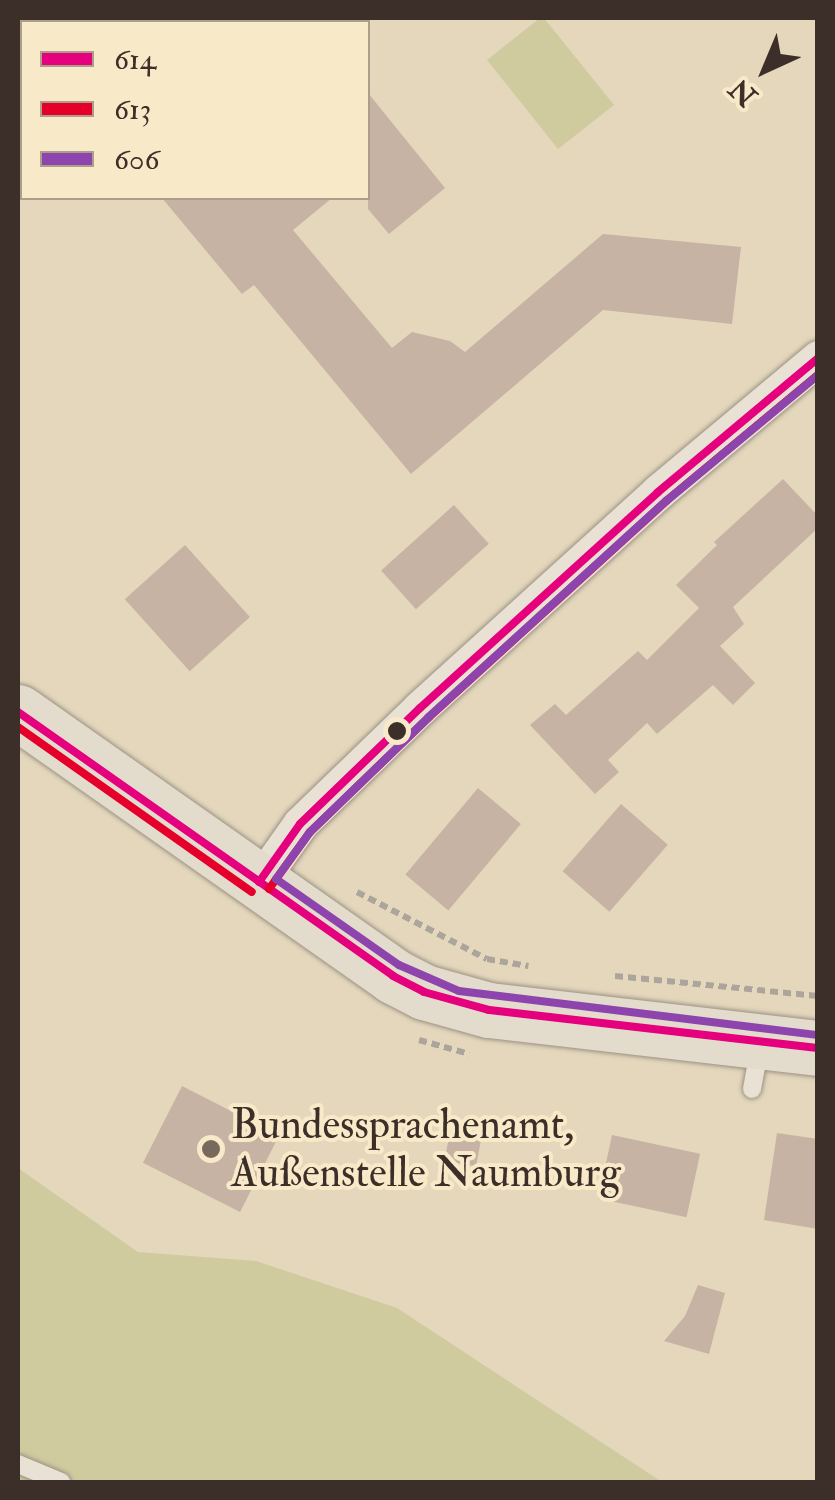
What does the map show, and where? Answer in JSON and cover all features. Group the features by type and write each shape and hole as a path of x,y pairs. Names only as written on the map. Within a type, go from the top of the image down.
{"main road":[{"path":"18,712 393,976 456,1003 756,1065 818,1048"}],"street":[{"path":"259,882 300,824 420,708 643,506 818,358"}],"lane":[{"path":"18,1464 61,1482"}],"path":[{"path":"352,889 487,960 539,968"},
{"path":"595,974 818,996"}],"shaded area":[{"path":"544,18 614,105 558,149 487,60"},
{"path":"18,1168 138,1252 256,1261 397,1308 662,1482 18,1482"}],"building":[{"path":"370,95 445,188 389,234 368,209"},
{"path":"164,200 330,200 293,230 392,348 412,332 450,341 465,352 603,234 741,247 732,324 603,310 411,474 254,285 242,294"},
{"path":"783,479 818,516 818,528 733,607 744,624 720,646 755,683 733,705 713,685 657,734 647,723 608,760 619,772 595,794 530,725 555,704 566,715 638,651 647,660 699,608 676,585 717,545 714,542"},
{"path":"454,505 489,544 416,609 381,571"},
{"path":"185,545 250,617 190,671 125,599"},
{"path":"478,788 521,824 448,911 405,875"},
{"path":"621,804 668,845 609,912 563,871"},
{"name":"Bundessprachenamt, Außenstelle Naumburg","path":"182,1086 279,1135 240,1212 143,1163"},
{"path":"451,1127 482,1133 476,1166 445,1160"},
{"path":"777,1133 818,1139 818,1229 764,1220"},
{"path":"612,1135 700,1154 687,1217 598,1199"},
{"path":"698,1285 725,1293 709,1354 664,1341 685,1316"}],"transit line":[{"name":"614","path":"259,882 300,824 420,708 658,492 818,358"},
{"name":"613","path":"269,889 310,832 429,717 666,501 818,375"},
{"name":"606","path":"818,375 666,501 429,717 310,832 276,879 399,965 459,991 818,1035"},
{"name":"614","path":"18,712 393,976 424,992 489,1010 818,1048"},
{"name":"613","path":"18,727 252,892"}],"place":[{"name":"Bundessprachenamt, Außenstelle Naumburg","path":"211,1149"}]}
